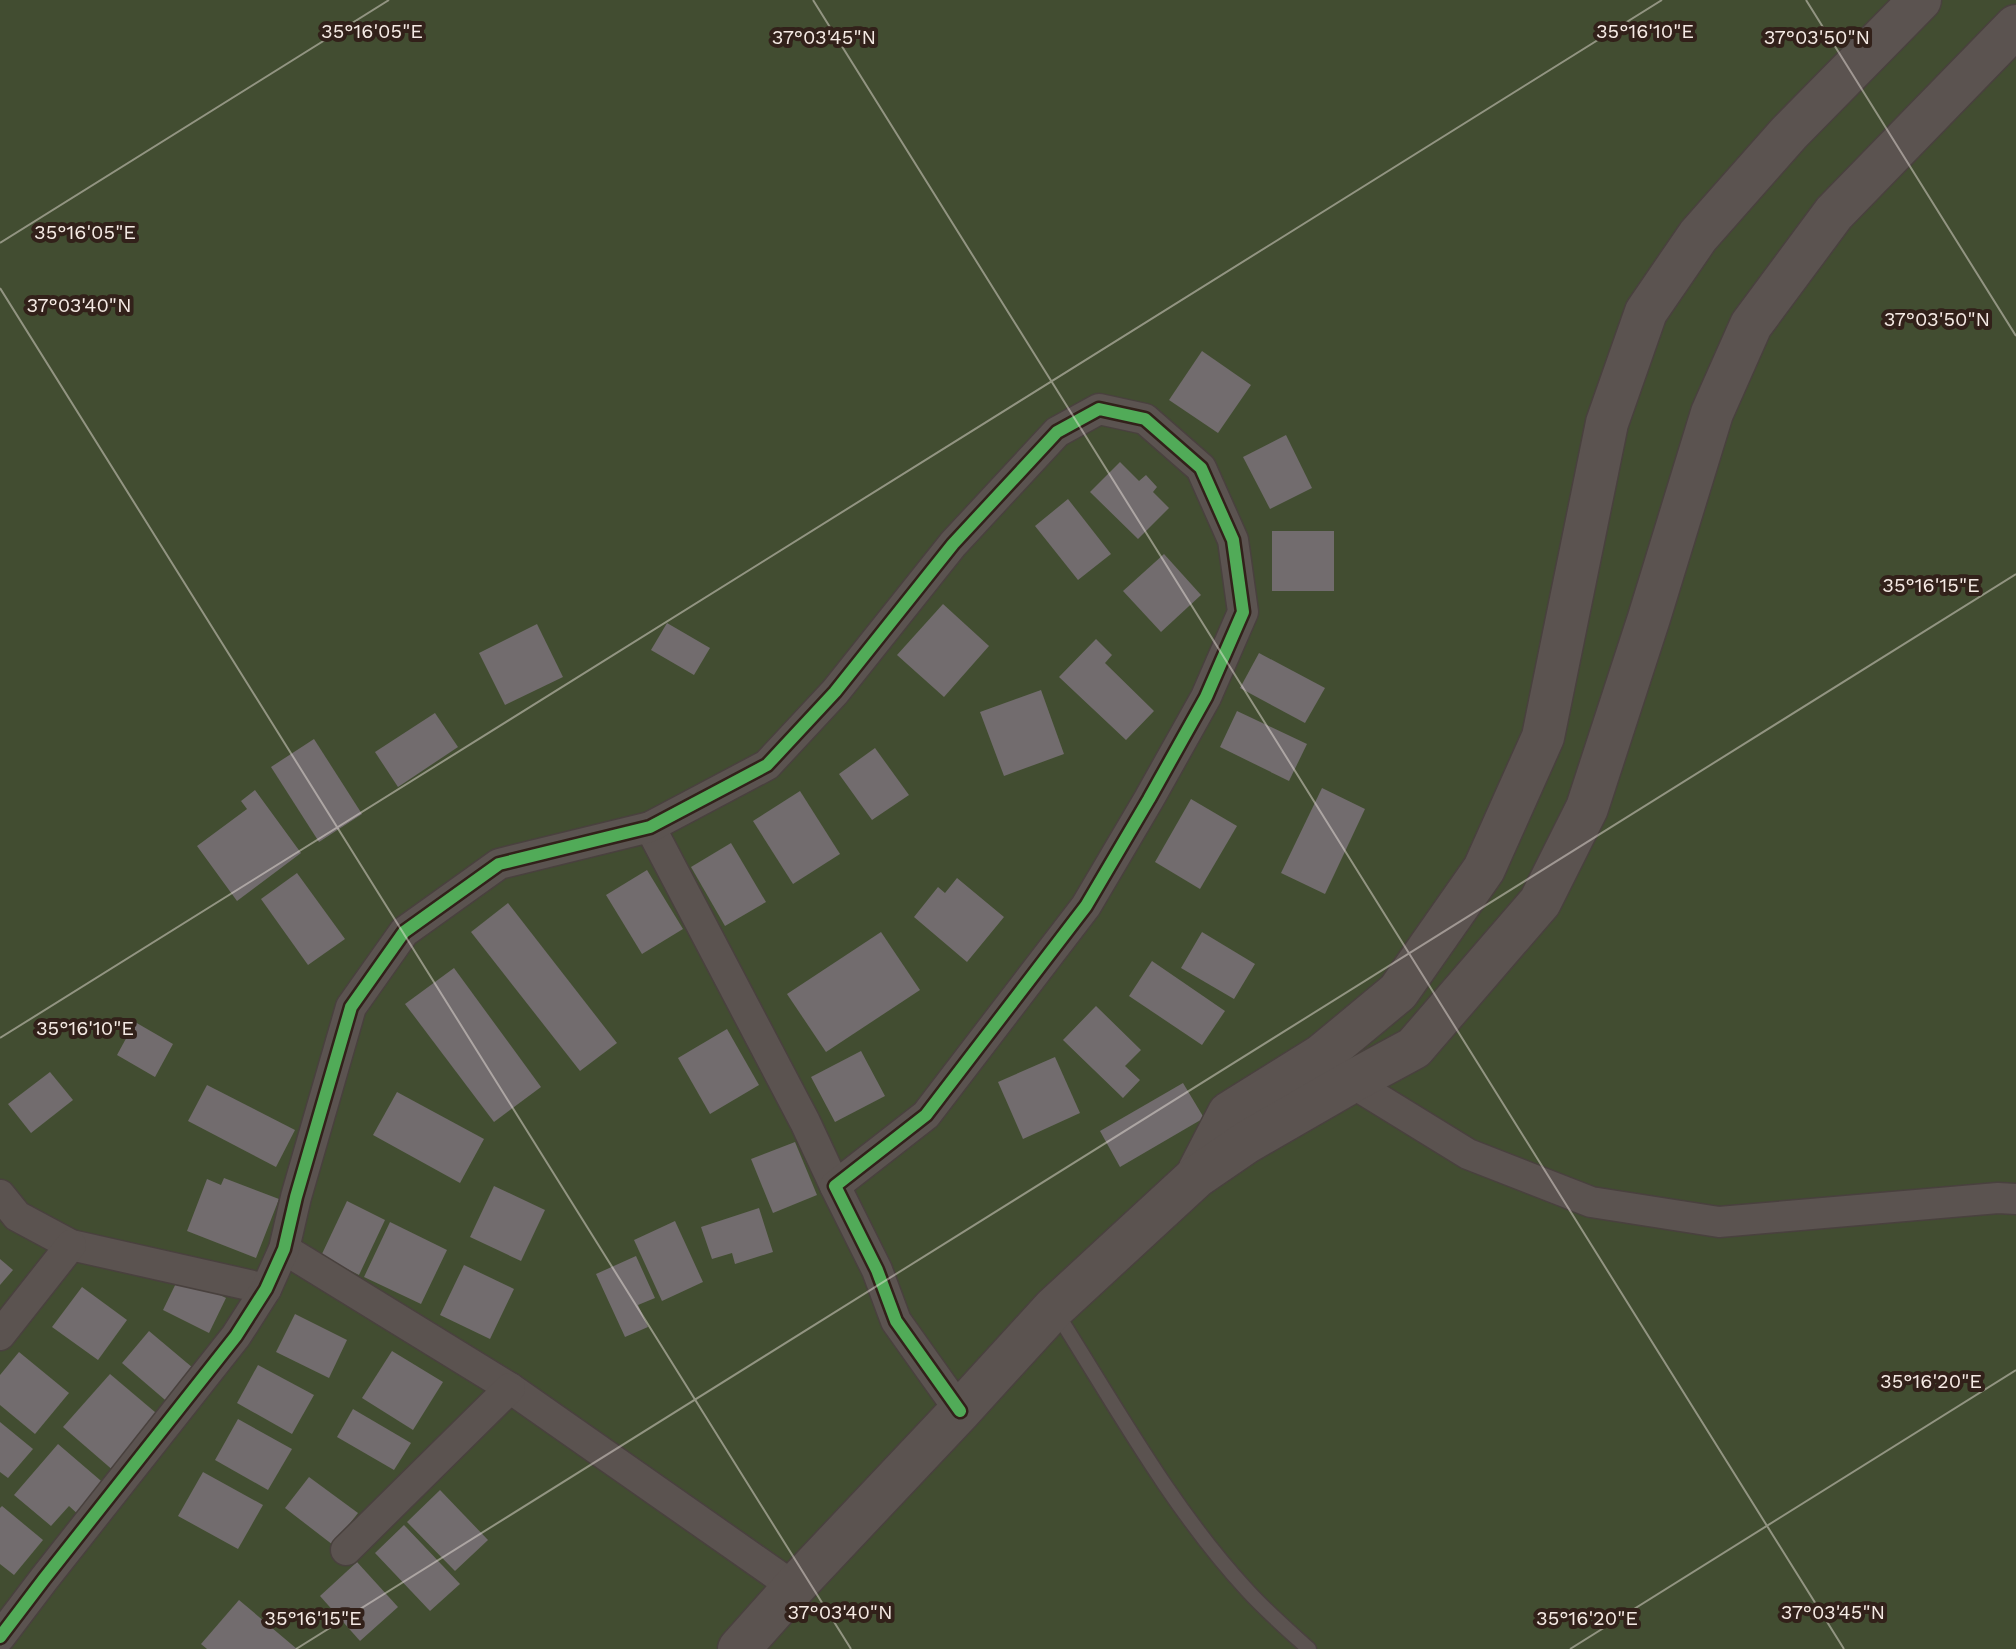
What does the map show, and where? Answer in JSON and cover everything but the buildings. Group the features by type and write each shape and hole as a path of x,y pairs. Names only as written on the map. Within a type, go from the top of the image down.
{"main road":[{"path":"1196,1177 1229,1113 1322,1055 1398,992 1484,869 1543,737 1607,423 1646,312 1698,236 1718,213 1789,133 1920,0"},
{"path":"739,1649 1054,1308 1196,1177 1247,1142 1414,1048 1540,902 1587,808 1712,413 1751,325 1834,213 2016,26"}],"street":[{"path":"0,1637 236,1336 266,1289 284,1249 351,1007 404,932 499,864 650,827 767,765 835,692 953,544 1057,432 1099,409 1145,419 1201,468 1233,540 1243,612 1206,697 1086,906 926,1115 835,1186"},
{"path":"650,827 805,1122 877,1270 896,1321 960,1411"},
{"path":"1351,1082 1468,1154 1591,1202 1719,1222 2016,1199"},
{"path":"0,1195 17,1216 71,1245 266,1289"},
{"path":"0,1335 71,1245"},
{"path":"284,1249 510,1388 794,1587"},
{"path":"346,1550 510,1388"}],"lane":[{"path":"1054,1308 1133,1436 1200,1532 1247,1590 1309,1649"}],"green space":[{"path":"0,0 2016,0 2016,1649 0,1649"}],"cycle path":[{"path":"0,1637 236,1336 266,1289 284,1249 351,1007 404,932 499,864 650,827 767,765 835,692 953,544 1057,432 1099,409 1145,419 1201,468 1233,540 1243,612 1206,697 1086,906 926,1115 835,1186 877,1270 896,1321 960,1411"}]}
